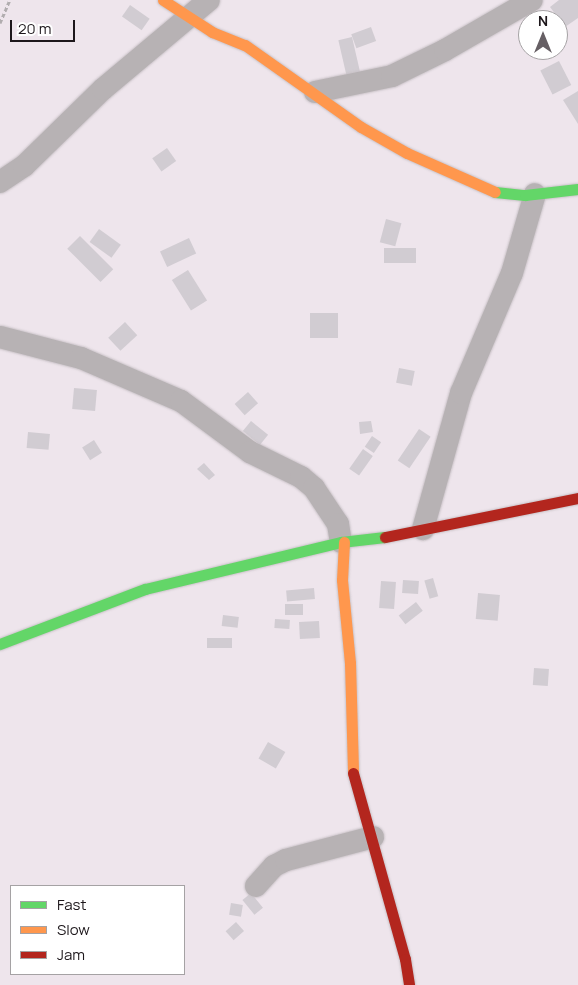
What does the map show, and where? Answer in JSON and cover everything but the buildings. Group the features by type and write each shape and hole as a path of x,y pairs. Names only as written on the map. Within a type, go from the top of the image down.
{"street":[{"path":"163,0 190,19 245,45 316,92 361,127 406,153 490,191 535,194 578,189"},
{"path":"0,182 24,166 103,89 190,19 210,0"},
{"path":"316,92 392,76 446,50 532,0"},
{"path":"423,529 461,394 512,273 535,194"},
{"path":"0,337 81,358 181,402 250,452 301,477 314,488 338,524 343,542 342,580 350,663 351,760 405,959 409,985"},
{"path":"0,644 145,590 343,542 423,529 578,498"},
{"path":"256,886 274,866 286,860 373,837"}],"path":[{"path":"0,23 10,0"}],"traffic: fast":[{"path":"495,192 525,195 578,189"},
{"path":"0,644 145,589 341,542 385,537"}],"traffic: slow":[{"path":"163,0 212,32 245,45 361,127 407,153 495,192"},
{"path":"344,542 342,580 350,663 353,773"}],"traffic: jam":[{"path":"385,537 578,498"},
{"path":"353,773 405,959 409,985"}]}
